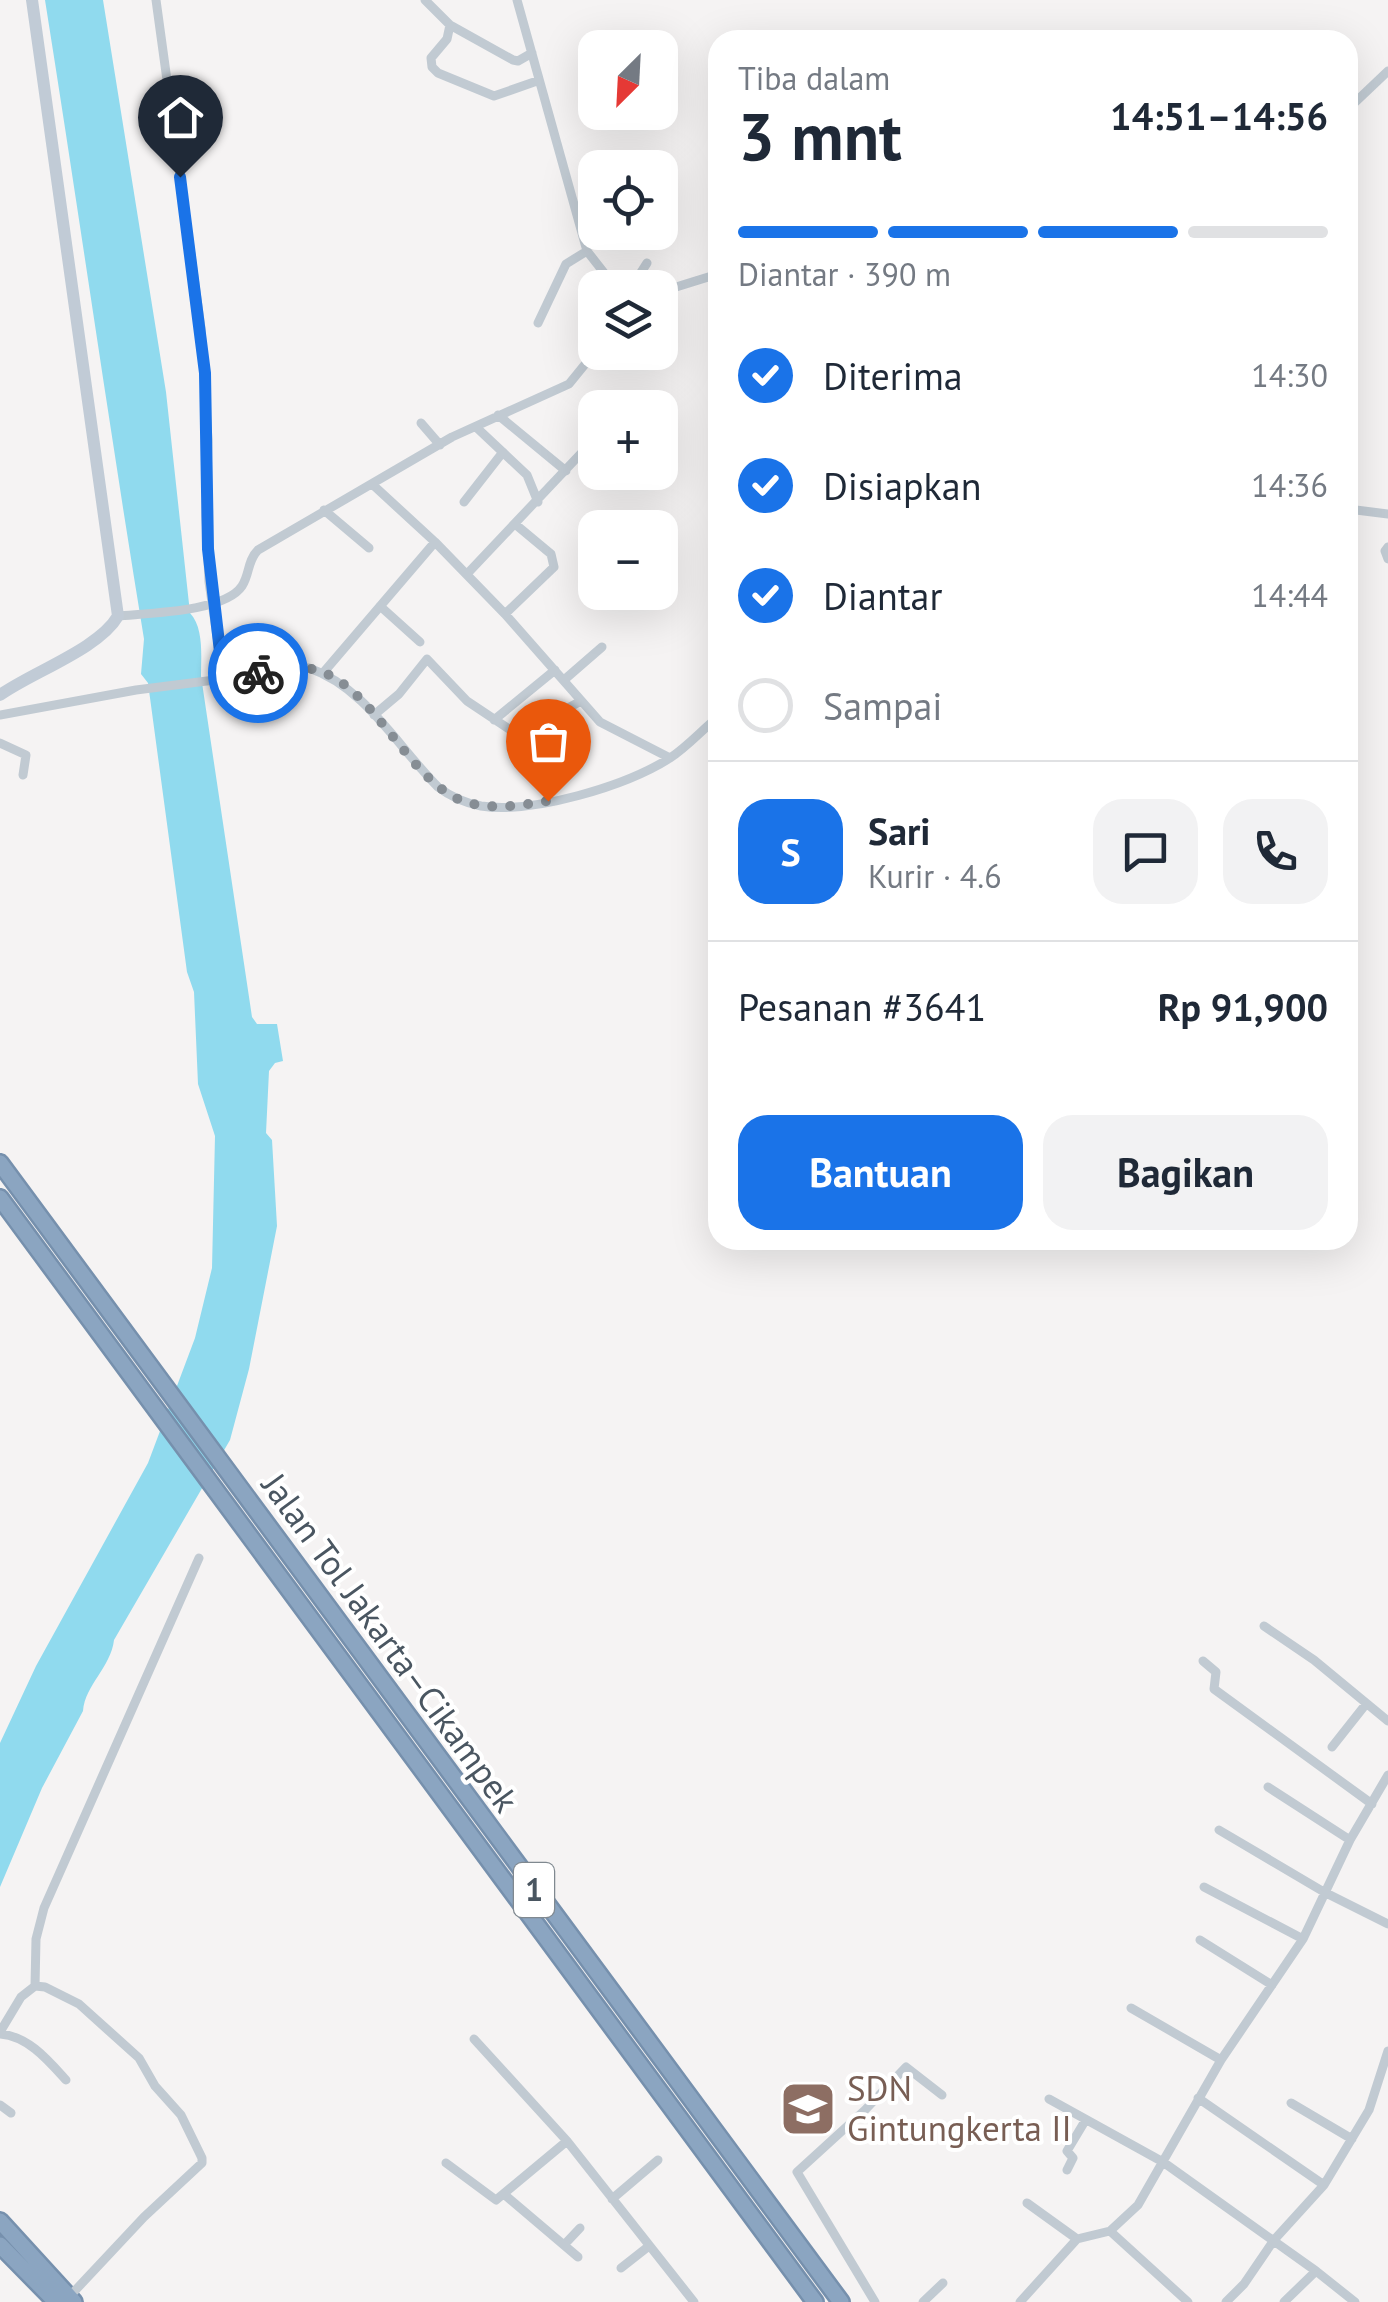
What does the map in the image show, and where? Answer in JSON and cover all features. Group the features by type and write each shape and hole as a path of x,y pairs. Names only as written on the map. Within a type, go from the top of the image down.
{"highway":[{"name":"Jalan Tol Jakarta–Cikampek","path":"0,1163 841,2302"},
{"name":"Jalan Tol Jakarta–Cikampek","path":"0,1198 815,2302"},
{"path":"0,1209 54,1272"},
{"path":"0,2221 66,2300"},
{"path":"0,2245 38,2296 66,2300"}],"street":[{"path":"0,695 96,638 118,616 32,0"},
{"path":"156,0 204,358 206,516 212,604 223,677"},
{"path":"425,0 450,25 513,60 532,53"},
{"path":"516,0 587,251 601,270"},
{"path":"450,25 447,38 431,58 438,73 494,96 537,81"},
{"path":"1358,100 1388,71"},
{"path":"538,323 566,264 587,251"},
{"path":"642,270 647,263"},
{"path":"678,286 708,277"},
{"path":"118,616 212,604 232,596 242,586 248,562 258,550 440,445 569,384 581,370"},
{"path":"498,415 566,471"},
{"path":"421,422 440,445"},
{"path":"476,427 528,475 538,502"},
{"path":"464,502 503,452"},
{"path":"467,574 578,457"},
{"path":"372,484 506,614 600,722 670,758"},
{"path":"324,510 369,548"},
{"path":"1358,510 1388,514"},
{"path":"506,614 554,567 551,554 515,524"},
{"path":"323,673 435,542"},
{"path":"1388,547 1388,559"},
{"path":"380,606 420,642"},
{"path":"564,680 602,647"},
{"path":"374,714 399,694 426,659 467,701 512,730 525,722 535,726 581,701"},
{"path":"0,715 136,690 302,668 323,673 374,714 438,787 450,796 484,806 548,801 632,776 670,758 708,726"},
{"path":"494,720 556,670"},
{"path":"0,743 26,755 23,775"},
{"path":"36,1986 36,1939 44,1908 200,1558"},
{"path":"1264,1626 1314,1660 1388,1721"},
{"path":"1203,1662 1216,1672 1214,1689 1372,1804"},
{"path":"1332,1747 1351,1731 1366,1704"},
{"path":"1020,2302 1077,2239 1110,2230 1138,2205 1221,2060 1303,1939 1350,1840 1388,1775"},
{"path":"1268,1787 1350,1840"},
{"path":"1219,1830 1324,1892 1388,1924"},
{"path":"1204,1887 1303,1939"},
{"path":"1200,1940 1272,1985"},
{"path":"66,2080 25,2042 0,2033 21,1997 36,1986 88,2010 139,2058 155,2086 181,2114 202,2163 144,2217 66,2300"},
{"path":"1131,2008 1221,2060"},
{"path":"474,2039 567,2140 691,2298 676,2302"},
{"path":"1226,2302 1244,2284 1274,2240 1324,2185 1369,2110 1388,2052"},
{"path":"875,2302 798,2172 906,2066 942,2096"},
{"path":"1198,2098 1324,2185"},
{"path":"1049,2099 1163,2162 1355,2302"},
{"path":"1291,2103 1352,2140"},
{"path":"0,2105 11,2113"},
{"path":"1067,2170 1073,2160 1067,2151 1084,2120"},
{"path":"446,2163 491,2199 505,2194 567,2140"},
{"path":"612,2200 658,2160"},
{"path":"505,2194 578,2258"},
{"path":"1027,2204 1077,2239"},
{"path":"564,2246 580,2228"},
{"path":"1110,2230 1188,2302"},
{"path":"621,2268 648,2246"},
{"path":"1284,2302 1316,2270"},
{"path":"923,2302 943,2283"}],"water":[{"path":"45,0 103,0 166,392 190,613 200,634 201,676 252,1017 257,1024 277,1024 283,1061 275,1063 269,1071 266,1133 272,1140 277,1226 249,1369 230,1440 114,1640 83,1711 42,1788 0,1887 0,1743 36,1666 148,1463 195,1338 212,1268 215,1136 198,1084 194,992 187,972 148,683 141,674 144,639"}],"way so far":[{"path":"258,673 309,668 323,673 374,714 426,775 450,796 484,806 548,801"}],"place":[{"name":"SDN Gintungkerta II","path":"808,2109"}],"route":[{"path":"180,177 205,373 206,516 223,677 258,673"}]}
